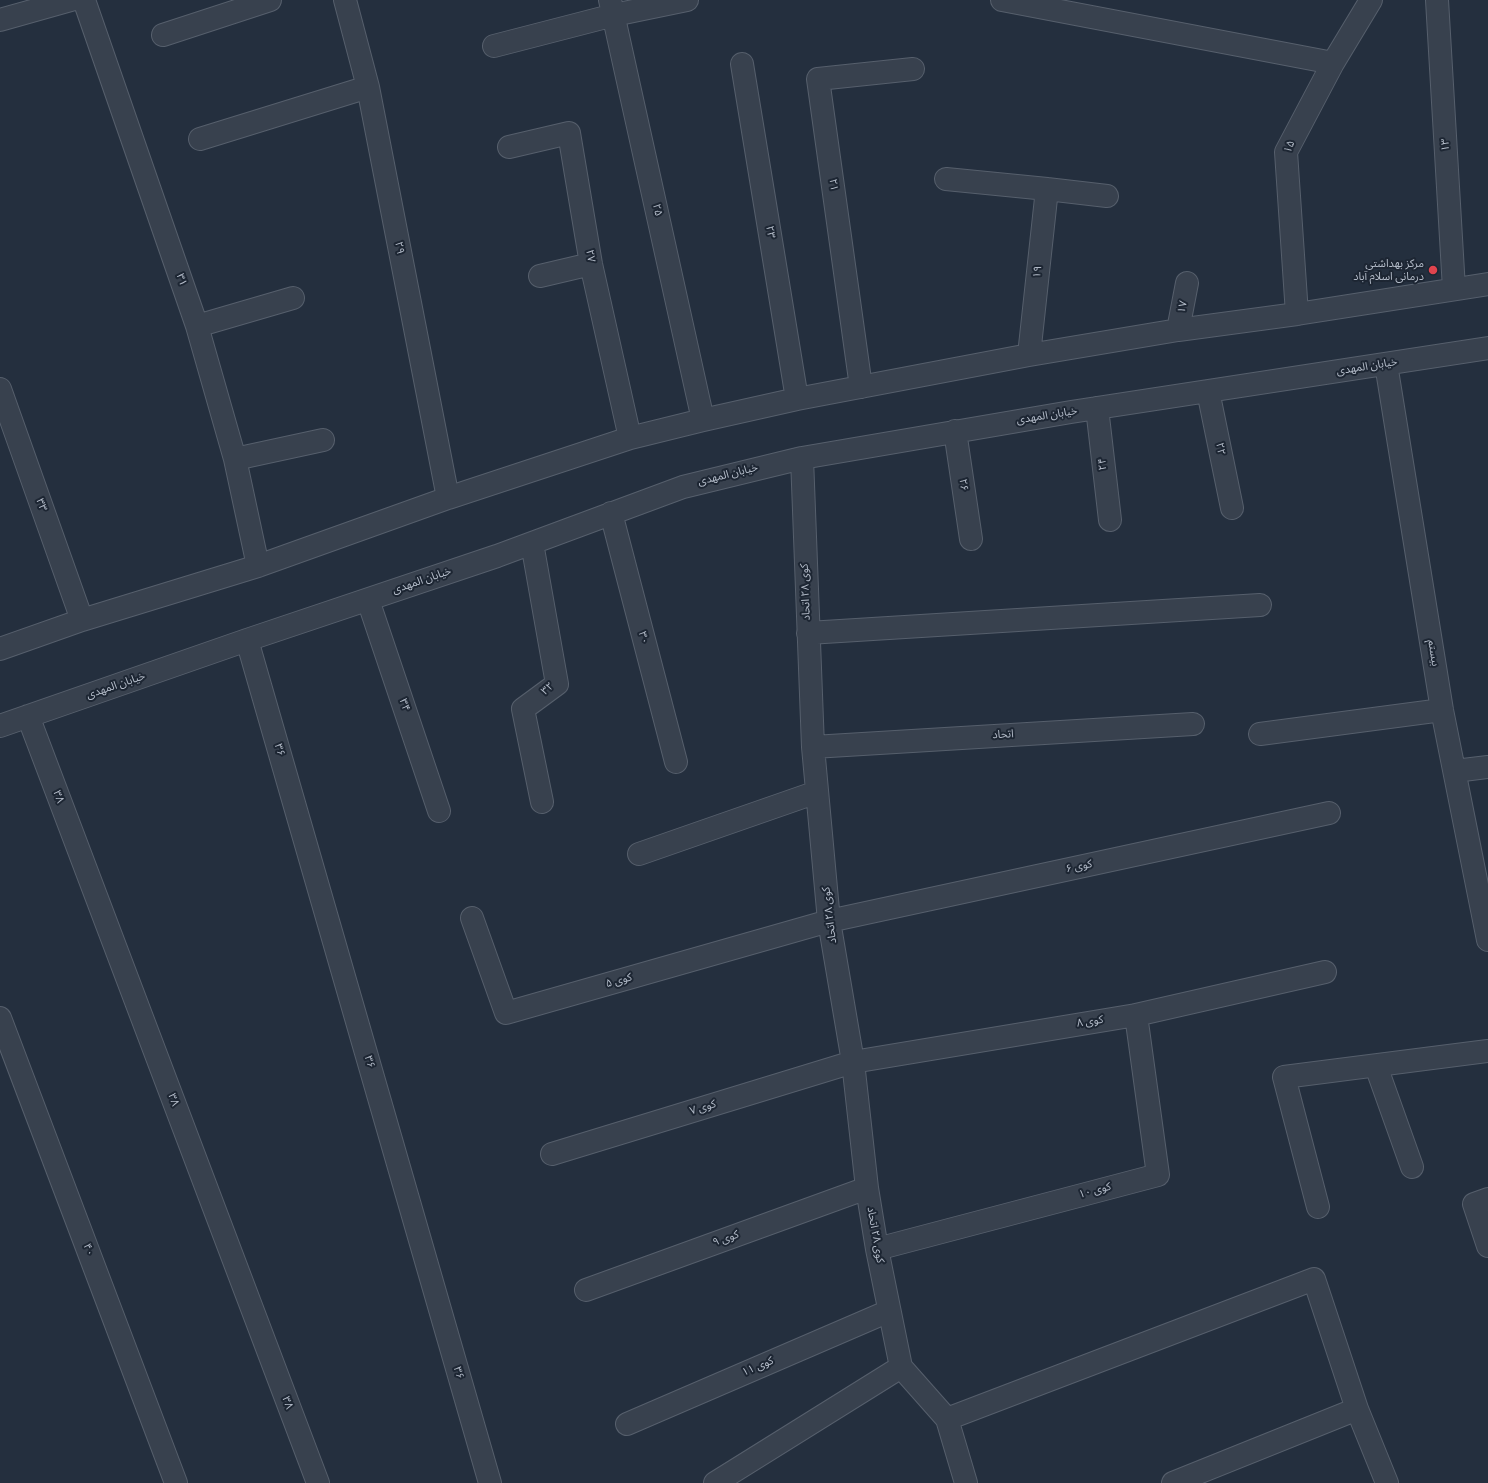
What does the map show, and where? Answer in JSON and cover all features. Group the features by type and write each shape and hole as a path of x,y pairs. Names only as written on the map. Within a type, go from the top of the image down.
{"street":[{"path":"0,20 71,0"},
{"name":"۳۱","path":"84,0 197,326 235,459 258,566"},
{"path":"163,35 270,0"},
{"name":"۲۹","path":"345,0 368,87 448,498"},
{"path":"494,46 612,8 687,0"},
{"path":"1002,0 1050,5 1333,63"},
{"name":"۱۵","path":"1297,314 1286,152 1333,63 1371,0"},
{"name":"۱۳","path":"1437,0 1454,289"},
{"name":"۲۵","path":"612,8 703,420"},
{"name":"۲۳","path":"742,64 797,399"},
{"name":"۲۱","path":"861,387 818,78 913,69"},
{"path":"200,139 368,87"},
{"name":"۲۷","path":"509,147 569,133 591,264 630,438"},
{"path":"946,179 1047,188 1107,196"},
{"name":"۱۹","path":"1029,354 1047,188"},
{"path":"540,276 591,264"},
{"name":"۱۷","path":"1178,330 1187,283"},
{"path":"0,649 82,620 258,566 448,498 630,438 703,420 797,399 1029,354 1178,330 1297,314 1488,284"},
{"path":"197,326 293,298"},
{"name":"خیابان المهدی","path":"0,726 532,543 683,486 802,458 955,431 1488,348"},
{"name":"بیستم","path":"1386,364 1442,710 1488,940"},
{"name":"۳۳","path":"0,389 82,620"},
{"name":"۲۲","path":"1208,391 1232,508"},
{"name":"۲۴","path":"1097,408 1110,520"},
{"name":"۲۶","path":"955,431 971,539"},
{"path":"235,459 322,440"},
{"name":"کوی ۲۸ اتحاد","path":"802,458 813,747 829,921 853,1062 867,1188 888,1311 900,1367"},
{"name":"۳۰","path":"611,514 676,762"},
{"name":"۳۲","path":"532,543 557,684 523,709 542,802"},
{"name":"۳۴","path":"368,600 439,811"},
{"path":"808,633 1260,606"},
{"name":"۳۶","path":"247,640 490,1483"},
{"path":"1260,734 1442,710"},
{"name":"۳۸","path":"28,716 318,1483"},
{"name":"اتحاد","path":"813,747 1193,724"},
{"path":"1455,771 1488,767"},
{"path":"640,854 818,792"},
{"name":"کوی ۶","path":"829,921 1329,813"},
{"name":"کوی ۵","path":"472,918 506,1013 829,921"},
{"name":"کوی ۸","path":"853,1062 1136,1015 1325,972"},
{"name":"کوی ۱۰","path":"877,1249 1158,1175 1136,1015"},
{"name":"۴۰","path":"0,1018 176,1483"},
{"path":"1318,1206 1284,1077 1488,1051"},
{"name":"کوی ۷","path":"552,1154 853,1062"},
{"path":"1376,1066 1412,1167"},
{"name":"کوی ۹","path":"586,1290 867,1188"},
{"path":"1488,1199 1474,1204 1488,1246"},
{"path":"947,1419 1314,1278 1357,1409 1387,1483"},
{"name":"کوی ۱۱","path":"627,1424 888,1311"},
{"path":"715,1483 900,1367 947,1419 966,1483"},
{"path":"1173,1483 1357,1409"}],"place":[{"name":"مرکز بهداشتی درمانی اسلام آباد","path":"1433,270"}]}
